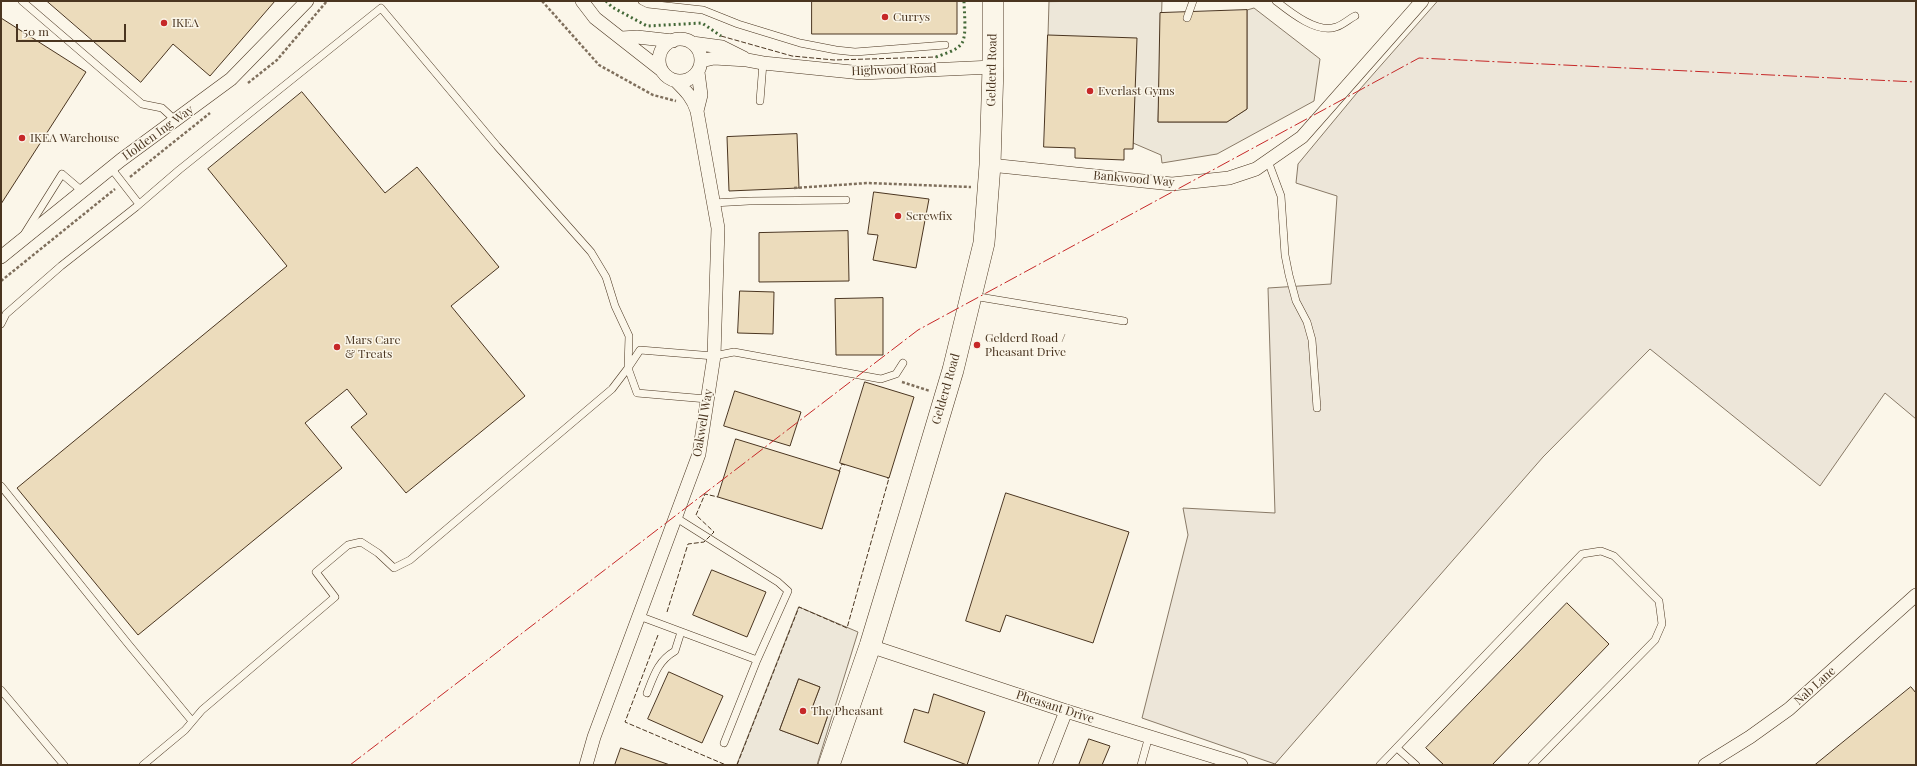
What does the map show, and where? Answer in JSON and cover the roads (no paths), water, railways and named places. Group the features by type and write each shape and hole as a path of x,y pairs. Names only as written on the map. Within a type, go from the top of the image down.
{"main road":[{"name":"Gelderd Road","path":"829,765 870,646 945,396 984,243 990,165 993,67 993,1"}],"street":[{"name":"Holden Ing Way","path":"1,257 111,168 231,79 307,1"},
{"path":"582,1 596,18 660,69 670,79 676,81 689,80 699,66 697,48 692,43 679,39 622,38"},
{"name":"Bankwood Way","path":"990,165 1172,184 1229,178 1256,169 1302,137 1422,1"},
{"path":"660,69 659,55 662,49 672,40"},
{"name":"Highwood Road","path":"692,43 722,47 735,52 747,60"},
{"name":"Highwood Road","path":"699,66 714,58 747,60 862,73 993,67"},
{"name":"Oakwell Way","path":"697,111 701,95 699,66"},
{"name":"Oakwell Way","path":"586,765 594,737 698,454 714,356 718,228 697,111 690,95 676,81"},
{"name":"Nab Lane","path":"1705,765 1750,737 1789,709 1916,595"},
{"name":"Pheasant Drive","path":"870,646 1066,711 1238,765"},
{"path":"1046,765 1066,711"}],"lane":[{"path":"22,1 142,104 162,108 175,120"},
{"path":"642,1 648,4 703,10 732,22 800,44 836,50 855,52 945,46"},
{"path":"1187,18 1193,1"},
{"path":"1276,1 1292,14 1315,26 1335,27 1355,16"},
{"path":"1,324 6,314 60,266 381,8 497,146 591,252 606,278 615,306 629,336 628,368 637,393 708,399"},
{"path":"760,101 764,63"},
{"path":"1268,161 1281,196 1285,255 1289,275 1296,301 1307,322 1312,340 1318,408"},
{"path":"111,168 139,204"},
{"path":"20,242 62,174 82,191"},
{"path":"714,203 749,201 846,200"},
{"path":"971,296 1124,321"},
{"path":"143,765 184,730 202,710 335,597 316,572 348,545 361,542 378,553 394,568 410,560 606,394 628,368 640,350 714,356 734,352 880,379 896,374 903,363"},
{"path":"1,486 129,646 192,721"},
{"path":"675,518 778,582 788,591 757,660 724,743"},
{"path":"1380,765 1582,554 1601,550 1614,556 1660,602 1662,624 1655,640 1532,765"},
{"path":"639,616 757,660"},
{"path":"647,693 658,665 665,657 675,651 681,632"},
{"path":"1,690 64,765"},
{"path":"1141,765 1149,736"},
{"path":"1397,748 1416,765"}],"place":[{"name":"Currys","path":"885,17"},
{"name":"IKEA","path":"164,23"},
{"name":"Everlast Gyms","path":"1090,91"},
{"name":"IKEA Warehouse","path":"22,138"},
{"name":"Screwfix","path":"898,216"},
{"name":"Gelderd Road / Pheasant Drive","path":"977,345"},
{"name":"Mars Care & Treats","path":"337,347"},
{"name":"The Pheasant","path":"803,711"}]}
